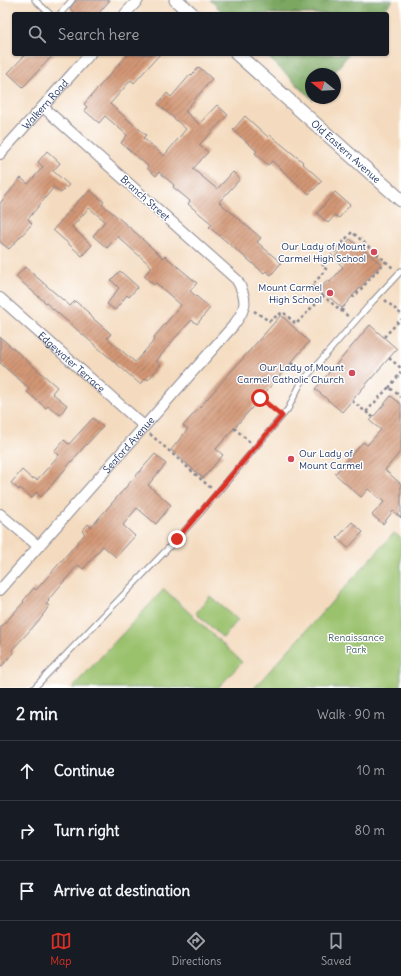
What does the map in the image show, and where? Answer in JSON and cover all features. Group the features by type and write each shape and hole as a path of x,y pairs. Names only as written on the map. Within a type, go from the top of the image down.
{"street":[{"path":"127,12 138,0"},
{"path":"176,0 190,12"},
{"name":"Walkern Road","path":"0,154 88,56"},
{"name":"Old Eastern Avenue","path":"239,56 401,200"},
{"name":"Branch Street","path":"43,106 237,280 244,293"},
{"name":"Seaford Avenue","path":"0,590 38,546 147,430 239,318 244,305 244,293"},
{"name":"Edgewater Terrace","path":"0,298 147,430"},
{"path":"0,514 38,546"}],"lane":[{"path":"34,0 48,12"},
{"path":"62,12 72,0"},
{"path":"34,688 177,539 217,494 288,409 306,376 400,272"}],"path":[{"path":"354,322 312,286 326,270 322,266 352,232 400,272"},
{"path":"352,296 354,297 386,261"},
{"path":"379,295 401,314"},
{"path":"254,311 268,321 283,312 295,326 323,296"},
{"path":"341,311 345,307 344,306"},
{"path":"384,338 401,319"},
{"path":"389,358 401,368"},
{"path":"291,363 306,376"},
{"path":"366,412 401,372"},
{"path":"388,388 389,387 401,397"},
{"path":"260,398 282,416"},
{"path":"352,401 373,417"},
{"path":"234,428 256,448"},
{"path":"147,430 217,494"}],"green space":[{"path":"210,0 393,0 383,12 222,12"},
{"path":"267,56 347,56 338,68 305,68 305,92"},
{"name":"Renaissance Park","path":"394,533 401,538 401,688 254,688"},
{"path":"164,589 242,662 218,688 72,688"},
{"path":"210,596 238,620 223,638 196,613"}],"building":[{"path":"76,0 110,0 100,12 74,12 70,9"},
{"path":"24,56 52,56 23,87 8,73"},
{"path":"126,56 158,56 134,83 131,80 110,104 146,135 143,138 164,156 186,129 158,104 167,93 171,97 199,67 212,79 185,111 199,124 217,105 228,115 199,145 208,152 193,169 217,189 233,172 240,179 219,202 261,238 257,242 281,263 271,275 266,271 264,273 209,227 212,224 188,204 190,201 173,187 174,185 159,172 156,176 147,168 148,166 121,143 127,135 105,116 99,123 84,110 87,107 84,104"},
{"path":"245,116 268,137 270,135 303,162 302,163 322,181 309,194 272,161 268,165 255,153 257,151 233,130"},
{"path":"47,151 60,163 53,171 69,185 61,193 54,187 28,219 32,224 9,249 0,242 0,203 21,178 28,184 43,167 38,162"},
{"path":"90,190 104,202 102,204 163,258 165,256 197,283 190,291 210,308 197,324 192,320 176,337 156,361 161,365 148,380 146,378 140,384 16,277 25,267 70,306 75,301 111,334 107,338 135,362 152,343 155,338 154,337 181,305 156,283 154,285 144,276 152,267 117,236 107,248 93,236 105,221 89,208 72,227 92,245 82,256 53,230"},
{"path":"335,192 350,205 339,218 335,215 328,223 317,213"},
{"path":"350,239 381,264 342,308 320,289 328,280 330,282 343,267 334,258"},
{"path":"120,271 138,287 129,297 127,295 115,310 107,304 119,288 111,280"},
{"path":"281,315 309,342 216,449 223,455 203,478 171,450 188,429 183,426"},
{"name":"Our Lady of Mount Carmel Catholic Church","path":"370,325 397,349 342,412 315,389"},
{"path":"0,337 57,387 52,393 67,405 60,415 48,406 46,408 27,392 30,389 0,363"},
{"path":"391,396 401,404 401,451 385,470 401,484 401,518 393,511 383,524 372,515 384,502 368,489 361,497 335,474 363,442 367,445 381,430 370,421"},
{"path":"93,418 103,427 41,497 36,492 32,498 11,483 22,470 32,479 34,478 37,480 59,455 54,451 64,440 69,444"},
{"path":"155,454 166,464 148,485 171,505 156,524 137,508 123,525 135,536 116,557 103,546 83,569 78,565 48,600 49,601 46,604 49,606 43,616 12,650 14,652 0,668 0,628 24,602 23,601 34,588 36,590 85,534 82,531 88,524 91,527"},
{"path":"352,522 363,532 348,548 337,538"}],"place":[{"name":"Our Lady of Mount Carmel High School","path":"374,252"},
{"name":"Mount Carmel High School","path":"330,293"},
{"name":"Our Lady of Mount Carmel Catholic Church","path":"352,373"},
{"name":"Our Lady of Mount Carmel","path":"291,459"}],"route":[{"path":"177,539 282,416 260,398"}]}
